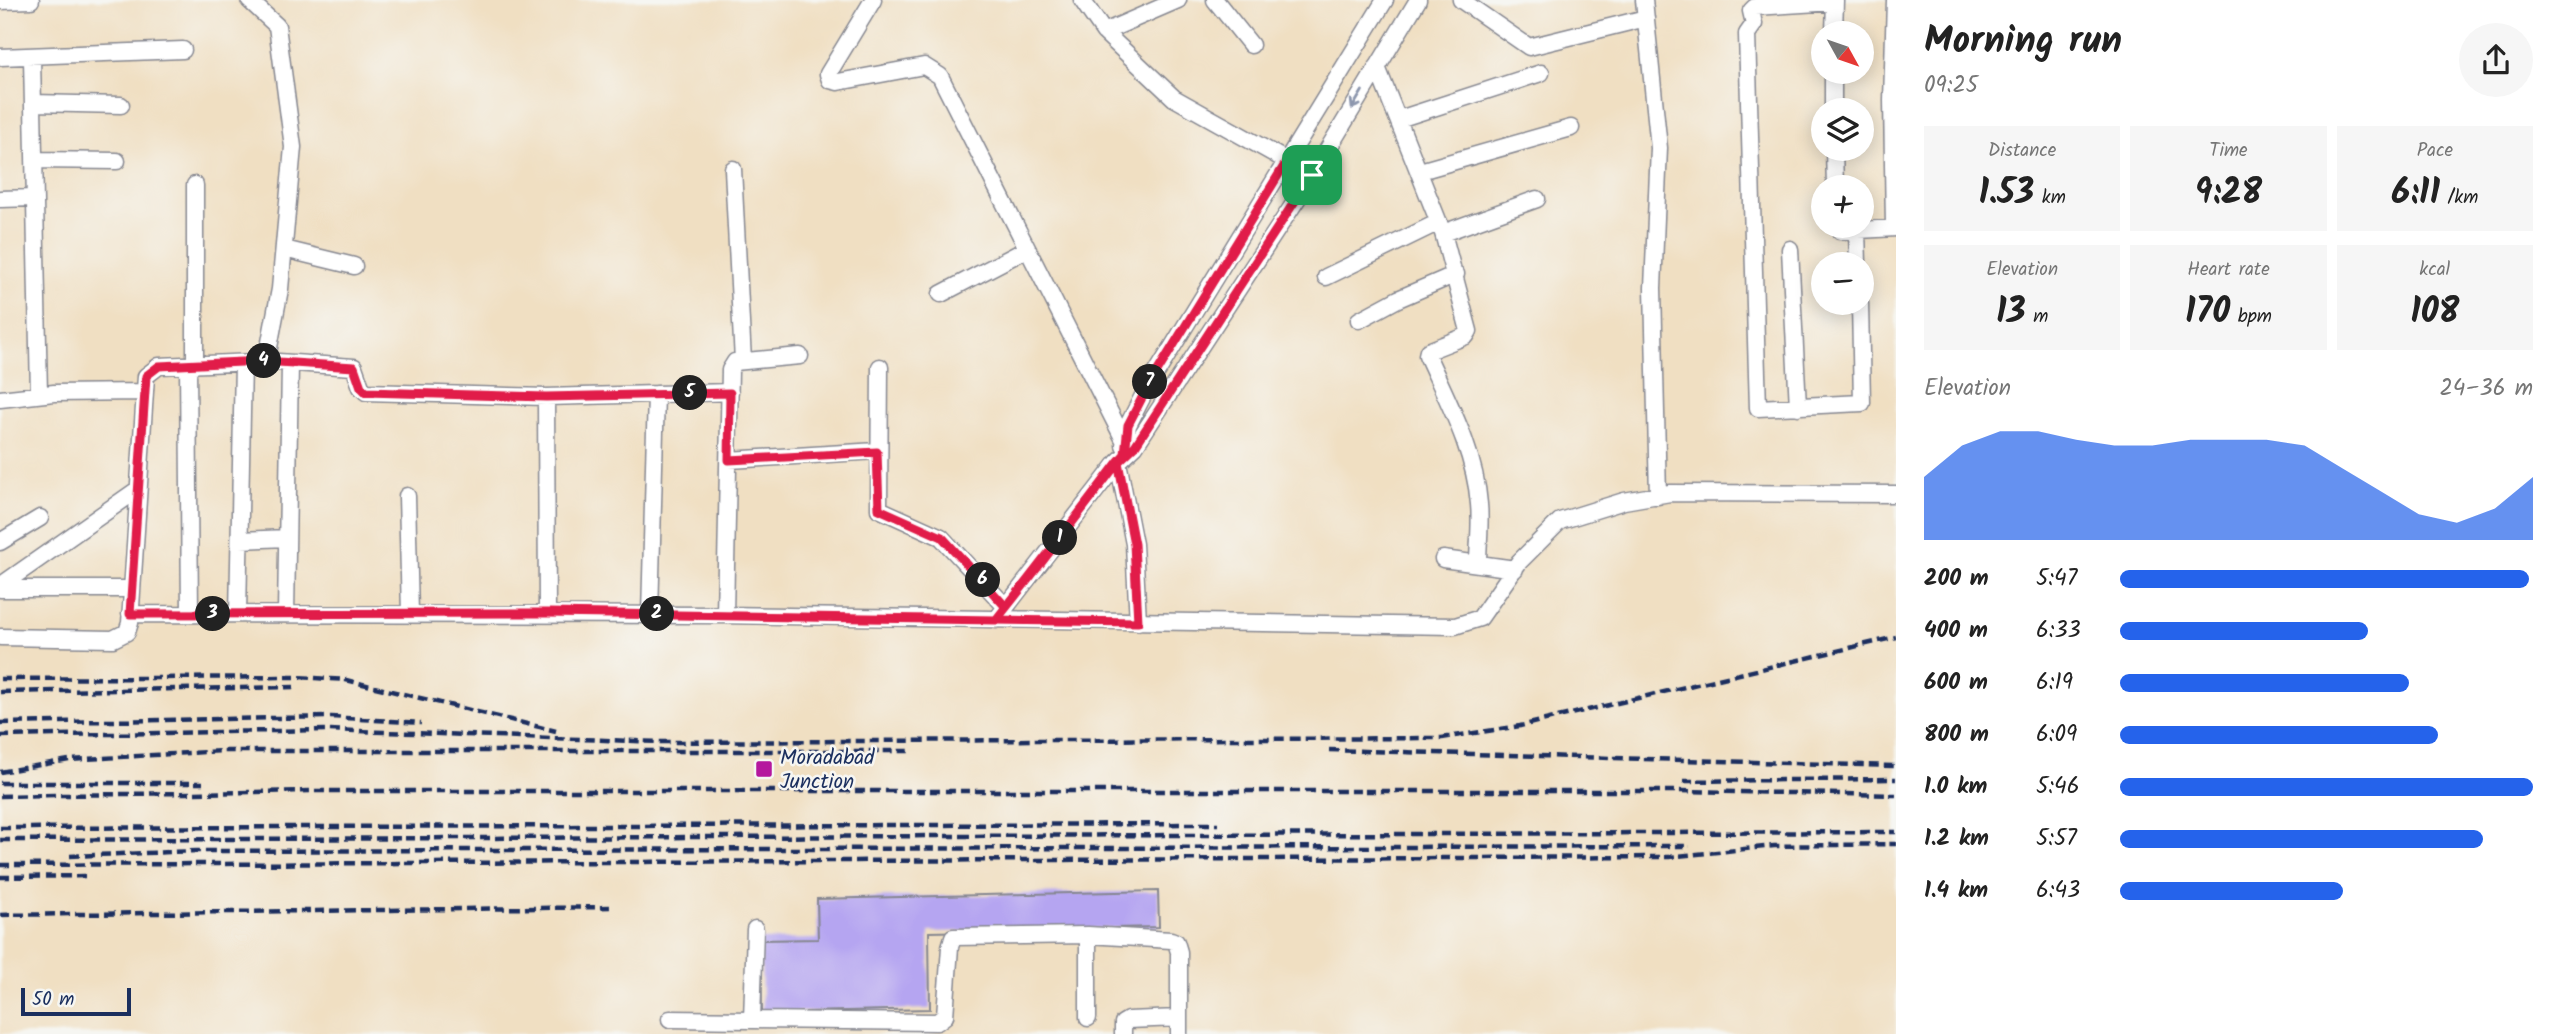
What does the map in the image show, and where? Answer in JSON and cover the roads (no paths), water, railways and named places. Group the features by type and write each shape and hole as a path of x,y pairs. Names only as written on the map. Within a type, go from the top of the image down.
{"street":[{"path":"0,1 32,0"},
{"path":"249,0 272,20 279,33 293,147 284,249 267,358 263,361"},
{"path":"873,0 828,74 830,80 838,82 924,66 933,69 946,87 1027,249 1122,452 1134,544 1138,622"},
{"path":"1082,0 1104,32 1174,98 1312,175"},
{"path":"1104,32 1178,0"},
{"path":"1215,0 1251,45"},
{"path":"1001,614 1122,452 1141,398 1385,0"},
{"path":"1122,452 1135,446 1312,175 1418,0"},
{"path":"1461,0 1529,47 1646,18"},
{"path":"1644,0 1659,148 1653,288 1658,496"},
{"path":"1874,229 1895,228 1895,0"},
{"path":"1750,5 1755,7 1835,1 1834,21"},
{"path":"1750,5 1754,24 1747,34 1757,407 1862,403 1860,315"},
{"path":"0,57 32,58 183,50"},
{"path":"32,58 39,394"},
{"path":"1377,67 1441,228 1456,274 1469,331 1466,336 1428,351 1427,355 1463,437 1475,473 1479,505 1478,564"},
{"path":"1399,119 1541,73"},
{"path":"33,103 121,105"},
{"path":"1420,171 1571,128"},
{"path":"34,160 117,161"},
{"path":"733,169 743,361"},
{"path":"190,614 195,185"},
{"path":"0,199 35,198"},
{"path":"1326,277 1441,228 1537,199"},
{"path":"284,249 354,266"},
{"path":"941,293 1027,249"},
{"path":"1790,249 1798,407"},
{"path":"1359,320 1398,299 1456,274"},
{"path":"724,615 732,365 743,361 800,356"},
{"path":"0,637 113,639 127,632 132,589 143,392 146,376 151,369 263,361 354,367 361,387 366,392 546,397 730,393"},
{"path":"239,614 243,363"},
{"path":"286,614 290,364"},
{"path":"880,367 877,452 879,509 942,537 1001,614"},
{"path":"0,399 39,394 143,392"},
{"path":"650,614 656,394"},
{"path":"546,397 547,613"},
{"path":"729,460 877,452"},
{"path":"0,587 137,490"},
{"path":"130,614 1001,614 1138,622 1455,626 1480,618 1515,569 1560,521 1624,501 1658,496 1896,494"},
{"path":"407,496 410,614"},
{"path":"0,542 40,518"},
{"path":"240,540 287,538"},
{"path":"1443,559 1515,569"},
{"path":"0,587 132,589"},
{"path":"752,1020 755,929"},
{"path":"1088,935 1088,1018"},
{"path":"670,1019 937,1022 945,1016 953,937 1088,935 1176,942 1179,952 1179,1026 1128,1020 1124,1023 1123,1034"}],"railway":[{"path":"0,736 329,730 661,742 1442,738 1520,726 1896,637"},
{"path":"0,679 298,677 346,680 556,731"},
{"path":"0,692 294,687"},
{"path":"0,723 331,717 421,723"},
{"path":"1329,750 1896,766"},
{"path":"0,772 69,760 223,751 909,751"},
{"path":"1683,781 1896,779"},
{"path":"0,783 203,783"},
{"path":"0,796 313,791 1682,791 1896,795"},
{"path":"0,828 1218,824"},
{"path":"0,840 1896,832"},
{"path":"0,865 1669,857 1774,846 1896,844"},
{"path":"70,856 197,851 1690,846"},
{"path":"0,877 90,876"},
{"path":"0,915 613,907"}],"place":[{"name":"Moradabad Junction","path":"764,769"}]}
